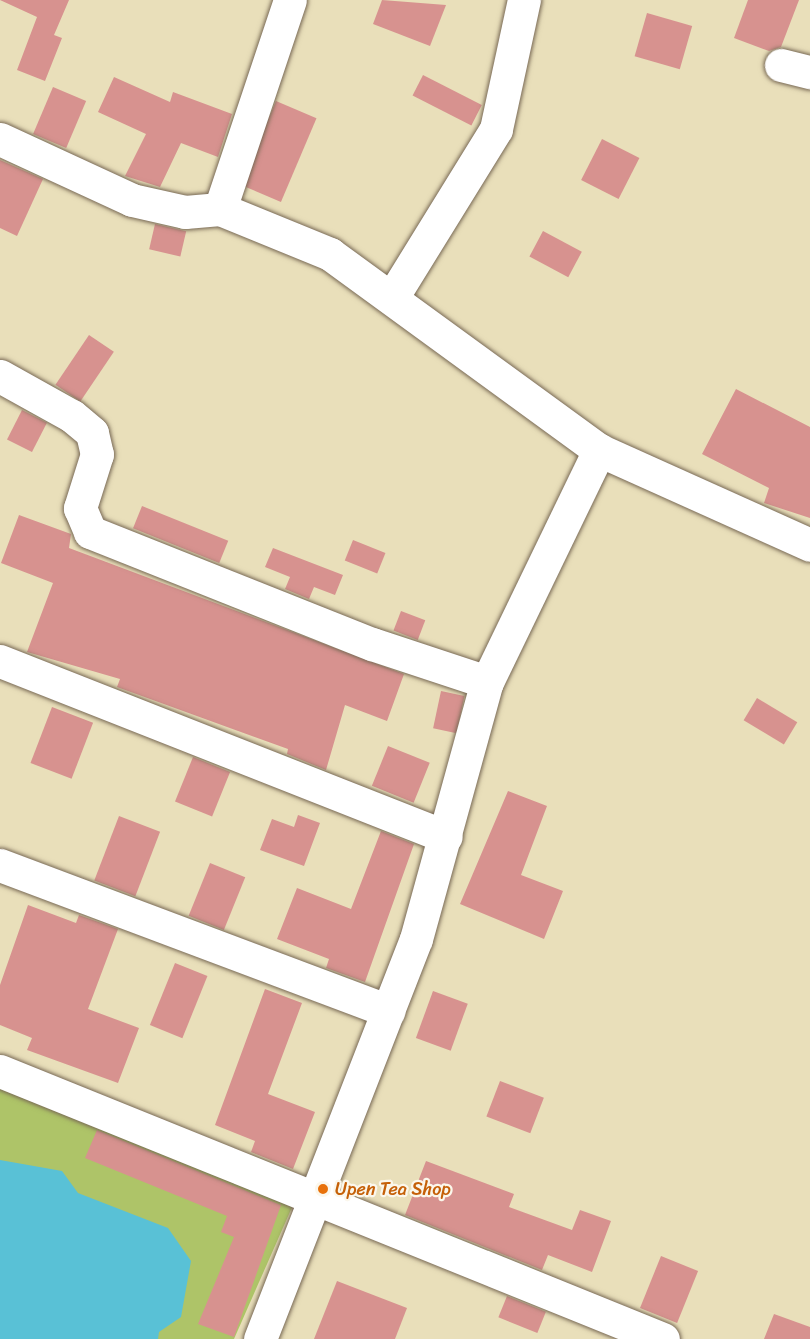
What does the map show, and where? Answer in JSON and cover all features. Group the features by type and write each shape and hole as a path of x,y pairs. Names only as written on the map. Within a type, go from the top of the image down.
{"street":[{"path":"220,209 290,0"},
{"path":"393,296 496,129 524,0"},
{"path":"0,139 132,200 185,212 220,209 330,254 393,296 599,450 810,545"},
{"path":"0,376 72,416 92,433 97,454 80,508 90,532 372,644 487,682"},
{"path":"260,1339 388,1011 446,837 487,682 599,450"},
{"path":"0,661 446,837"},
{"path":"0,865 388,1011"},
{"path":"0,1071 316,1195 663,1339"}],"green space":[{"path":"0,1081 297,1196 234,1339 0,1339"}],"water":[{"path":"0,1160 62,1171 78,1193 168,1228 191,1261 181,1317 159,1332 158,1339 0,1339"}],"building":[{"path":"0,0 69,0 54,35 62,38 45,81 17,70 37,17"},
{"path":"382,0 446,5 430,46 373,24"},
{"path":"748,0 799,0 781,47 769,51 734,38"},
{"path":"647,13 692,26 680,69 635,56"},
{"path":"423,75 482,105 471,125 413,95"},
{"path":"114,77 170,102 173,92 232,114 218,157 181,143 160,187 125,176 146,134 98,112"},
{"path":"53,87 86,101 66,148 33,134"},
{"path":"276,101 317,118 281,202 240,185"},
{"path":"602,139 639,158 619,199 581,180"},
{"path":"0,160 43,179 17,236 0,228"},
{"path":"155,224 186,231 180,257 149,249"},
{"path":"543,231 582,252 568,277 529,257"},
{"path":"89,335 114,352 80,402 55,385"},
{"path":"736,389 810,427 810,518 764,503 769,488 702,454"},
{"path":"22,410 47,423 32,452 7,439"},
{"path":"142,506 228,541 219,563 133,528"},
{"path":"19,515 71,534 69,548 404,674 387,721 345,705 326,770 287,754 288,749 117,687 120,679 27,652 53,583 1,563"},
{"path":"353,540 385,553 377,574 345,560"},
{"path":"273,548 343,575 335,595 314,587 309,599 285,589 290,577 265,567"},
{"path":"401,611 425,620 418,640 393,631"},
{"path":"441,691 464,696 457,733 433,728"},
{"path":"757,698 797,722 784,744 744,720"},
{"path":"52,707 93,723 72,779 30,763"},
{"path":"388,746 430,763 414,803 372,786"},
{"path":"193,757 230,772 212,816 175,802"},
{"path":"508,791 547,806 521,875 563,891 544,939 460,904"},
{"path":"298,815 320,823 304,866 260,850 272,819 294,827"},
{"path":"119,816 160,832 135,896 94,880"},
{"path":"381,831 414,844 365,982 326,968 329,959 277,939 297,888 351,909"},
{"path":"210,863 245,877 224,930 189,916"},
{"path":"28,905 76,923 79,915 118,929 88,1009 139,1028 118,1083 27,1050 32,1038 0,1025 0,985"},
{"path":"175,963 207,976 182,1038 150,1025"},
{"path":"265,989 302,1003 268,1094 315,1112 293,1169 251,1152 255,1141 215,1125"},
{"path":"433,991 468,1004 451,1051 416,1038"},
{"path":"500,1081 544,1098 530,1133 486,1116"},
{"path":"97,1130 281,1205 234,1337 198,1324 234,1237 221,1232 227,1216 85,1158"},
{"path":"426,1161 514,1194 509,1207 572,1230 580,1210 611,1221 592,1272 548,1255 542,1270 405,1215"},
{"path":"661,1256 698,1271 677,1323 640,1308"},
{"path":"337,1281 407,1308 395,1339 314,1339"},
{"path":"507,1296 546,1312 537,1333 498,1317"},
{"path":"774,1314 810,1327 810,1339 764,1339"}],"place":[{"name":"Upen Tea Shop","path":"323,1189"}]}
